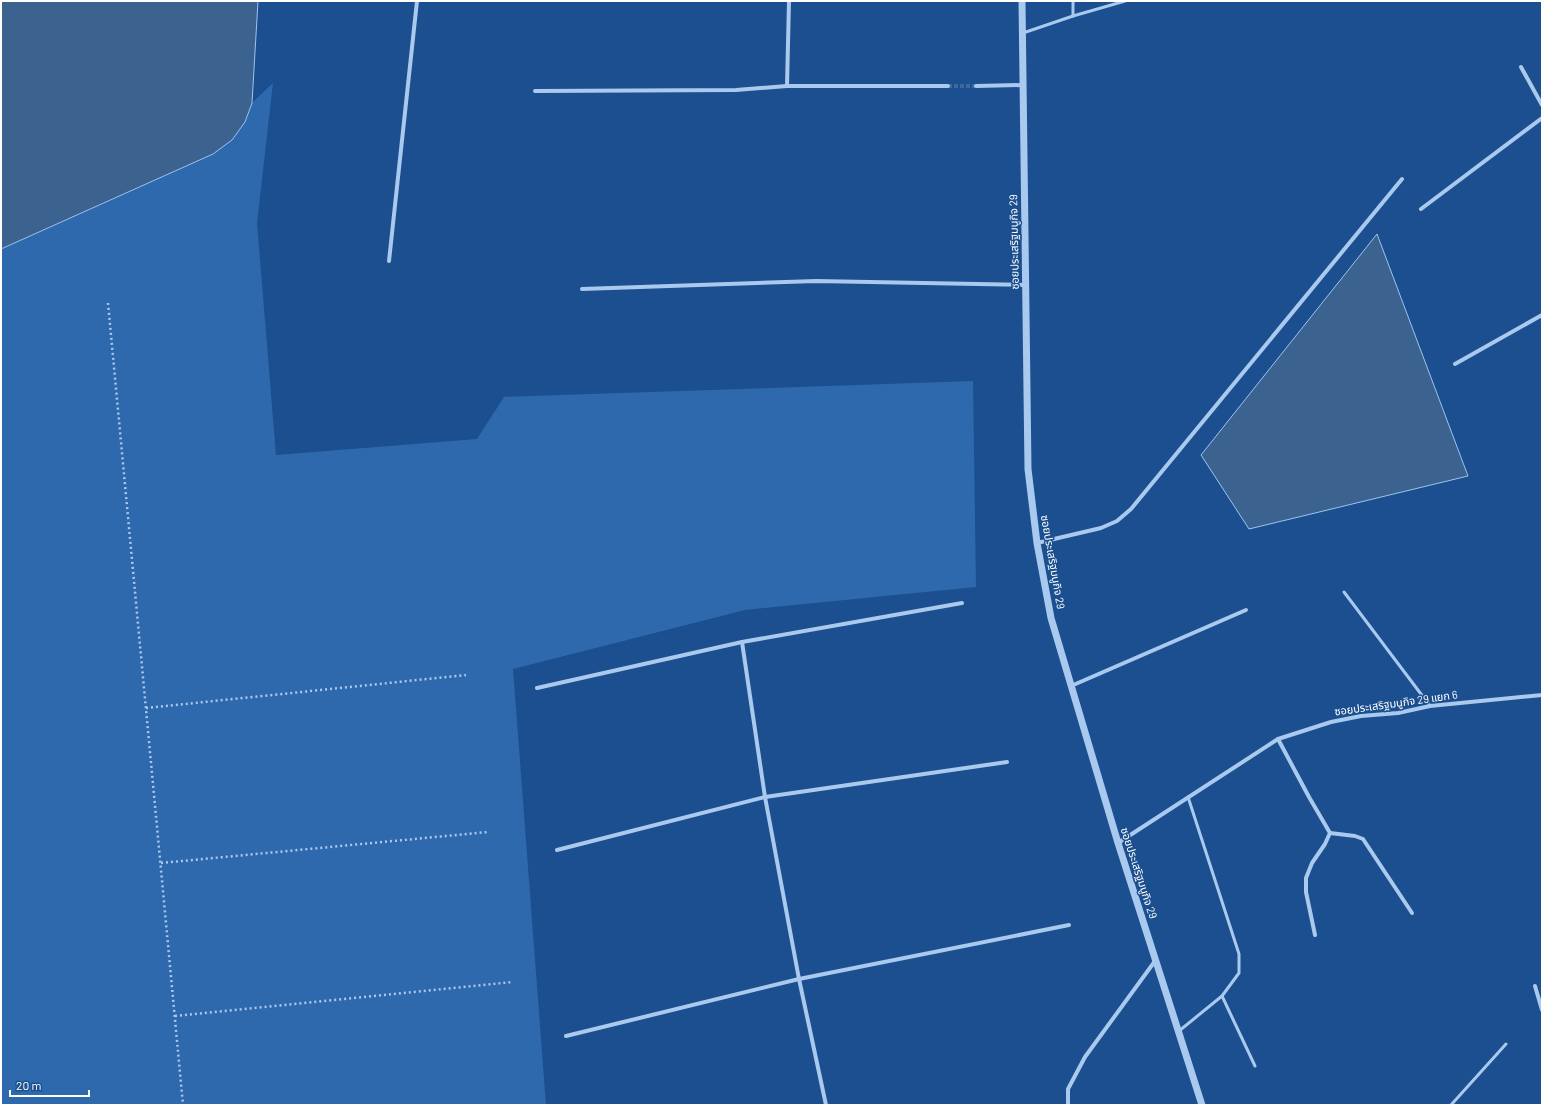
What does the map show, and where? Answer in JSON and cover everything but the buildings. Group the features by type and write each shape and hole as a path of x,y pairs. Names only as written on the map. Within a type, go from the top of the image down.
{"street":[{"path":"388,262 417,1"},
{"path":"787,86 789,1"},
{"name":"ซอยประเสริฐมนูกิจ 29","path":"1022,1 1028,469 1037,543 1052,618 1070,686 1118,843 1202,1105"},
{"path":"1521,67 1542,105"},
{"path":"976,86 1022,85"},
{"path":"535,91 736,90 787,86 948,86"},
{"path":"1421,209 1542,118"},
{"path":"1037,543 1101,528 1117,521 1131,509 1402,179"},
{"path":"582,289 816,280 1026,285"},
{"path":"1455,364 1542,315"},
{"path":"537,688 742,642 962,603"},
{"path":"1070,686 1246,610"},
{"path":"742,642 765,797 799,979 826,1105"},
{"name":"ซอยประเสริฐมนูกิจ 29 แยก 6","path":"1118,843 1278,739 1331,722 1361,716 1398,712 1430,706 1542,695"},
{"path":"1278,739 1330,833"},
{"path":"557,850 765,797 1007,762"},
{"path":"1330,833 1354,836 1364,839 1412,913"},
{"path":"1315,935 1306,892 1306,878 1312,863 1325,844 1330,833"},
{"path":"566,1036 799,979 1069,925"},
{"path":"1068,1105 1068,1088 1085,1057 1156,960"},
{"path":"1534,986 1542,1010"}],"lane":[{"path":"1073,1 1073,16"},
{"path":"1022,32 1125,1"},
{"path":"1344,592 1430,706"},
{"path":"1178,1031 1222,996 1239,973 1239,954 1188,797"},
{"path":"1222,996 1255,1066"},
{"path":"1451,1105 1506,1044"}],"path":[{"path":"108,303 183,1105"},
{"path":"146,708 466,676"},
{"path":"161,863 488,832"},
{"path":"175,1016 512,982"}],"shaded area":[{"path":"1,1 258,1 252,103 245,122 232,140 213,154 1,249"},
{"path":"273,83 257,223 276,455 477,439 504,397 973,381 976,587 745,610 513,669 546,1105 1,1105 1,249 213,154 245,122 252,103"},
{"path":"1377,234 1468,476 1249,529 1201,455"}],"tunnel":[{"path":"948,86 976,86"}]}
